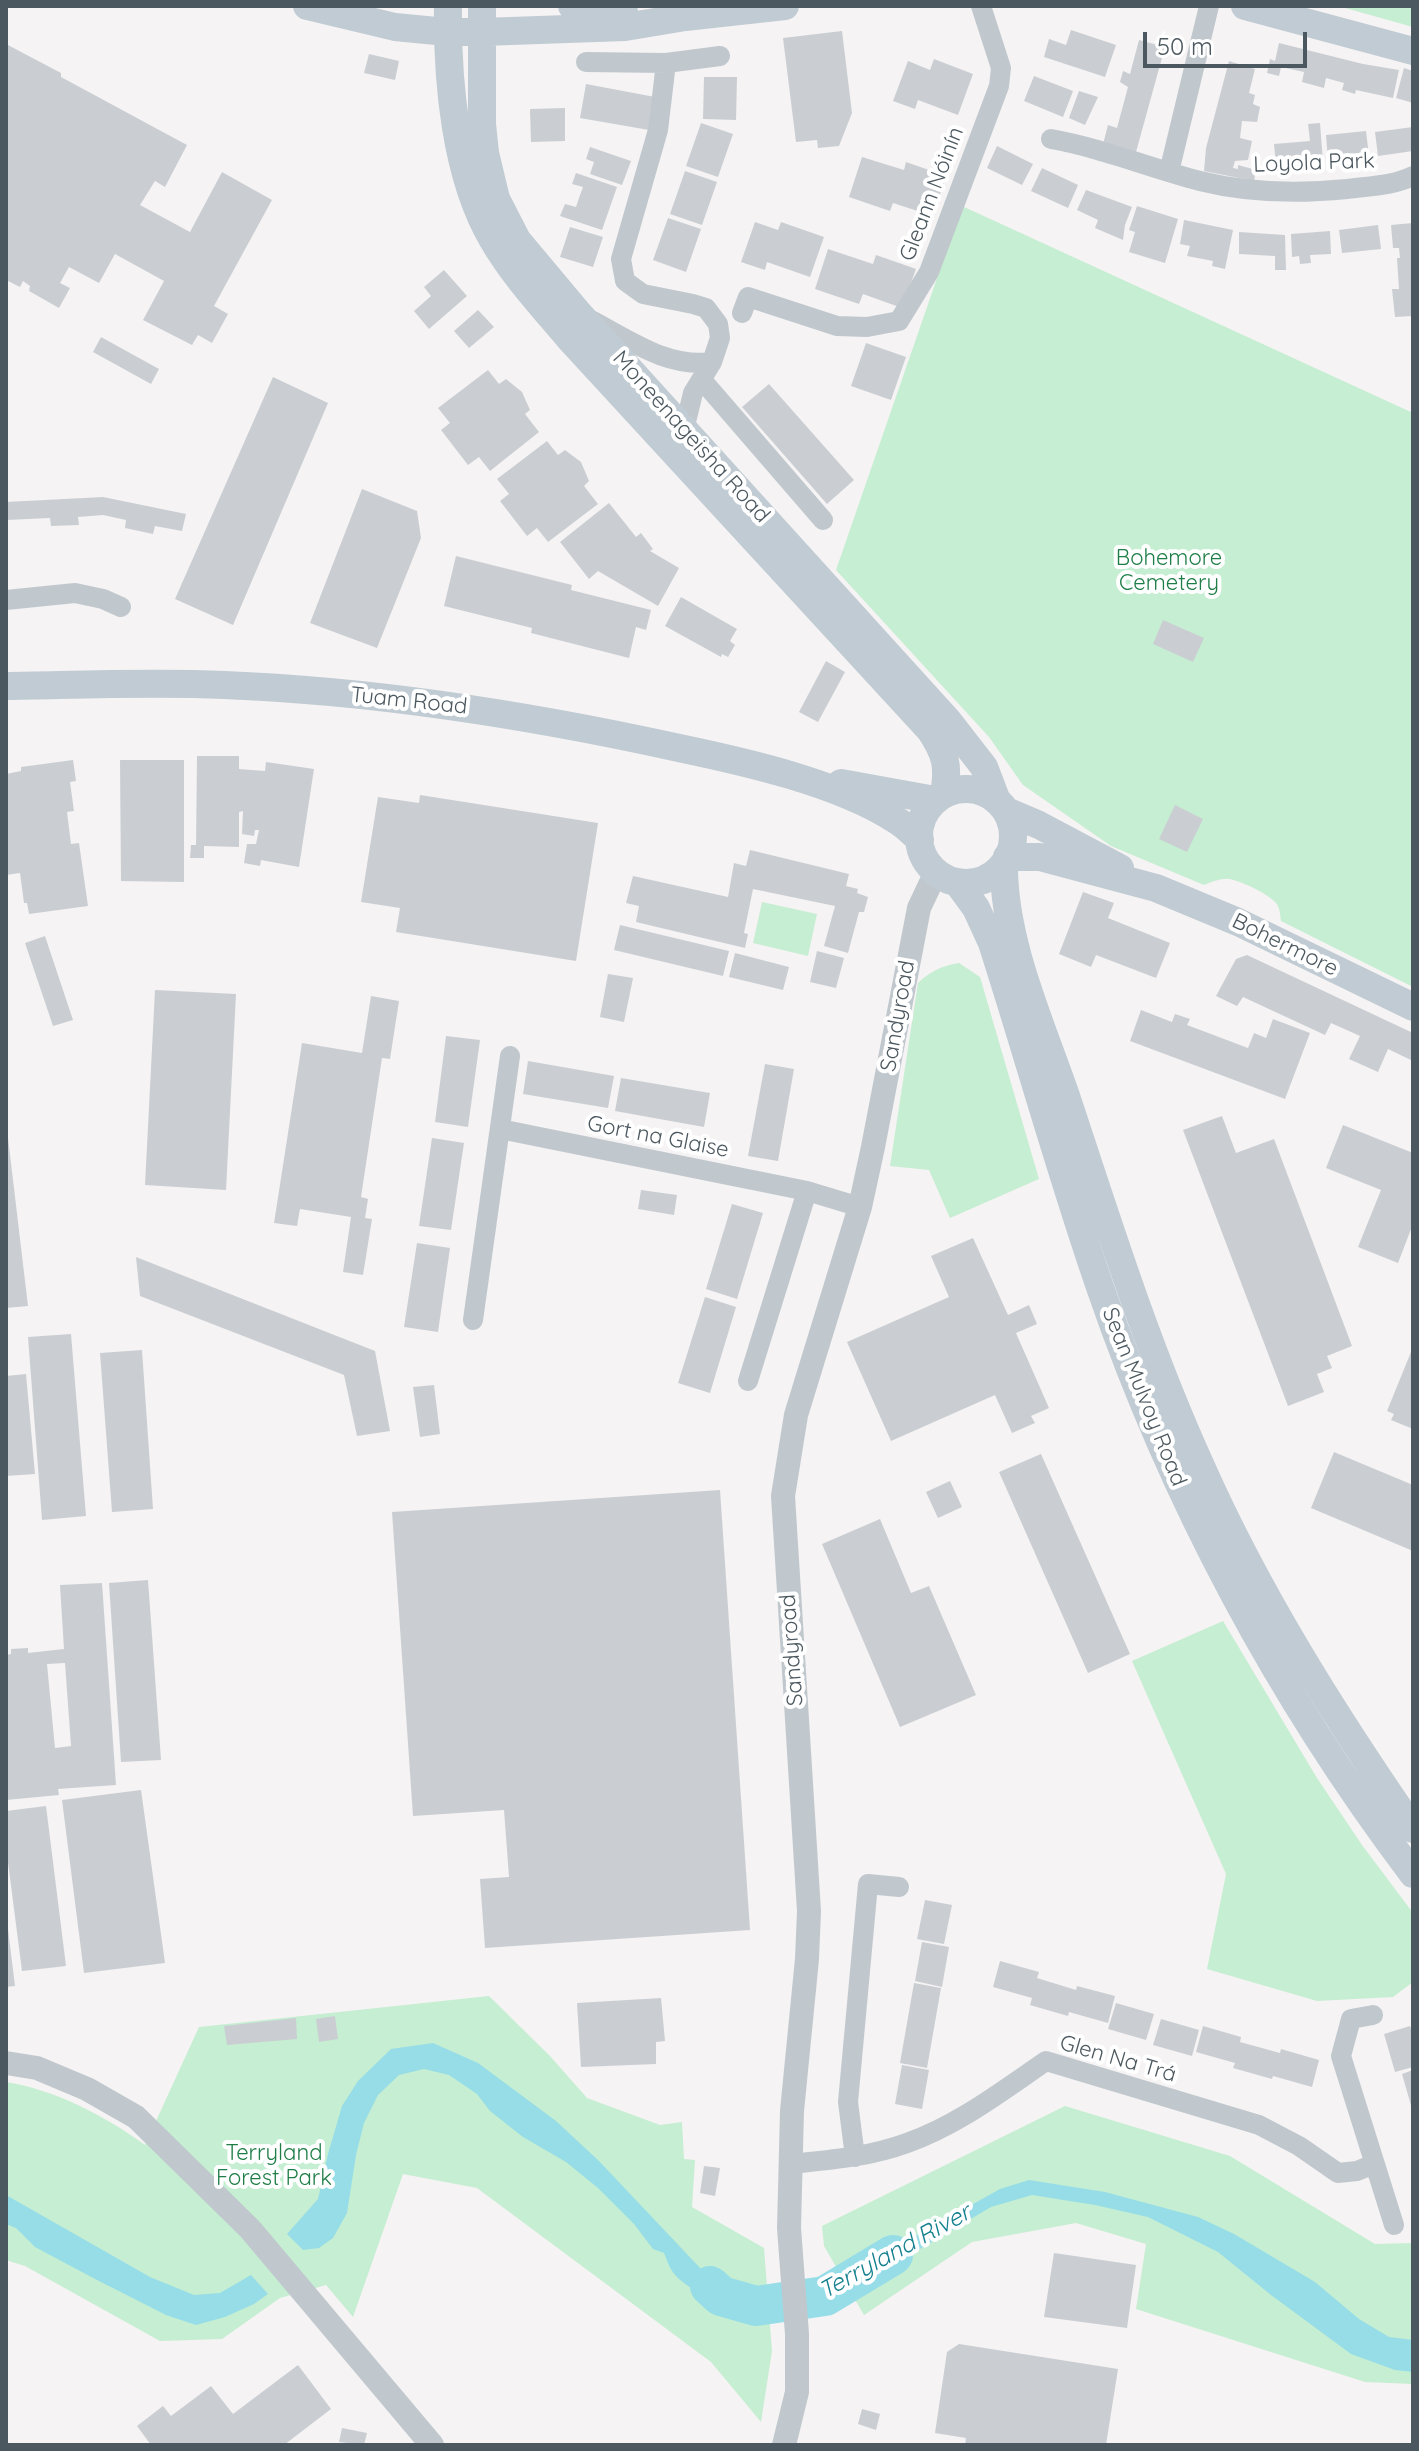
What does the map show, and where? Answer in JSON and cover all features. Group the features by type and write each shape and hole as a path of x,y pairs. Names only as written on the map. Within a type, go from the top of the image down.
{"main road":[{"path":"307,6 395,27 448,19 625,27 785,6"},
{"path":"572,6 685,17"},
{"path":"1245,6 1308,14 1413,51"},
{"name":"Moneenageisha Road","path":"448,19 455,116 461,150 473,199 493,240 529,291 569,338 930,730 943,750 947,778 940,797"},
{"name":"Moneenageisha Road","path":"482,19 485,153 496,199 517,240 579,314 949,722 984,767 1002,806"},
{"name":"Tuam Road","path":"6,686 222,685 409,700 543,720 715,755 805,780 897,820 920,840"},
{"name":"Tuam Road","path":"805,780 857,784 940,797"},
{"path":"961,789 971,789 989,795 1002,806 1013,834 1006,860 989,876 979,881 947,877 922,852 920,827 924,816 940,797 961,789"},
{"name":"Bohermore","path":"1002,806 1156,888 1238,922 1413,1007"},
{"name":"Bohermore","path":"1006,860 1040,857 1156,888"},
{"name":"Sean Mulvoy Road","path":"1006,860 1003,883 1009,921 1028,985 1153,1352 1200,1465 1256,1577 1304,1662 1413,1829"},
{"name":"Sean Mulvoy Road","path":"947,877 976,908 992,943 1101,1290 1157,1433 1204,1538 1305,1715 1413,1874"}],"street":[{"name":"Gleann Nóinín","path":"742,313 748,297 837,326 867,327 899,321 929,272 999,86 1001,68 981,6"},
{"path":"1169,172 1209,6"},
{"path":"586,62 666,63 720,56"},
{"path":"666,63 658,130 621,259 625,281 643,294 706,308 718,324 720,338 707,371 689,403 684,430"},
{"name":"Loyola Park","path":"1051,139 1082,144 1225,187 1289,192 1391,184 1413,176"},
{"path":"579,314 663,357 695,364 707,371 823,520"},
{"path":"6,600 75,593 103,599 121,607"},
{"name":"Sandyroad","path":"784,2445 797,2392 791,2246 792,2111 809,1911 783,1496 796,1415 860,1207 919,908 947,877"},
{"path":"473,1320 510,1056"},
{"name":"Gort na Glaise","path":"500,1129 807,1191 860,1207"},
{"path":"748,1381 807,1191"},
{"path":"855,2157 848,2102 868,1884 899,1887"},
{"path":"1373,2015 1351,2019 1341,2056 1394,2225"},
{"name":"Glen Na Trá","path":"791,2164 855,2157 908,2143 966,2115 1046,2061 1259,2125 1299,2146 1338,2173 1357,2171 1374,2164"},
{"path":"6,2063 37,2068 87,2089 136,2117 250,2229 432,2445"}],"green space":[{"path":"1338,6 1413,6 1413,27"},
{"name":"Bohemore Cemetery","path":"962,206 1413,413 1413,987 1281,921 1276,903 1254,888 1230,879 1204,885 1111,846 1023,785 989,737 836,570"},
{"path":"762,902 817,914 808,956 753,943"},
{"path":"959,963 980,977 1039,1179 950,1218 929,1170 890,1166 918,983 937,970"},
{"path":"1223,1621 1317,1778 1413,1913 1413,1982 1393,1997 1317,2001 1207,1969 1226,1874 1132,1661"},
{"name":"Terryland Forest Park","path":"489,1996 550,2056 587,2098 660,2125 682,2122 684,2159 695,2160 692,2207 764,2248 772,2351 761,2422 711,2362 477,2188 403,2174 353,2317 326,2285 280,2298 222,2339 160,2341 25,2266 6,2260 6,2082 43,2091 79,2106 145,2145 199,2027"},
{"path":"1065,2106 1230,2156 1375,2244 1413,2243 1413,2384 1365,2382 1136,2309 1146,2244 1076,2223 972,2242 864,2315 824,2246 822,2226"}],"water":[{"path":"433,2043 478,2063 556,2121 599,2161 701,2269 729,2289 755,2293 762,2320 716,2303 684,2283 672,2271 664,2253 653,2249 634,2224 598,2188 566,2162 523,2137 490,2111 477,2094 449,2075 424,2069 399,2075 378,2095 364,2123 347,2213 333,2238 319,2248 303,2250 287,2234 318,2199 342,2106 358,2081 391,2049"},
{"path":"1029,2180 1105,2192 1198,2217 1234,2234 1315,2282 1359,2319 1389,2337 1413,2340 1413,2372 1395,2370 1351,2354 1218,2252 1148,2217 1095,2205 1032,2195 991,2207 852,2289 844,2276 1000,2189"},
{"path":"6,2195 150,2277 194,2295 220,2293 251,2275 268,2294 225,2317 196,2325 166,2315 35,2247 16,2228 6,2224"}],"building":[{"path":"1071,30 1116,45 1105,77 1044,57 1049,39 1066,45"},
{"path":"842,31 852,113 839,146 818,148 817,140 796,142 783,38"},
{"path":"1139,40 1165,47 1136,152 1103,144 1108,125 1117,128 1128,87 1120,82 1123,71 1130,74"},
{"path":"1279,43 1399,70 1393,98 1356,90 1355,94 1342,90 1344,83 1326,78 1324,88 1302,82 1304,72 1281,67 1279,76 1267,73 1270,59 1275,61"},
{"path":"6,44 187,145 165,187 155,181 140,205 190,232 222,172 272,200 214,306 228,314 212,343 198,335 192,345 143,320 164,281 115,254 99,283 69,267 60,283 70,288 59,308 29,291 30,286 23,281 20,287 6,280"},
{"path":"369,54 399,61 395,80 364,73"},
{"path":"934,59 973,74 958,115 918,100 915,109 893,101 908,61 930,70"},
{"path":"1229,61 1255,69 1249,93 1255,95 1253,104 1260,107 1257,122 1242,121 1240,138 1252,141 1248,160 1235,161 1233,168 1238,169 1238,165 1256,170 1254,181 1204,171 1206,148"},
{"path":"1404,68 1413,71 1413,103 1396,98"},
{"path":"1034,76 1073,91 1063,117 1024,101"},
{"path":"704,77 737,77 736,120 703,119"},
{"path":"586,84 655,97 649,130 580,118"},
{"path":"1079,91 1098,97 1085,125 1069,118"},
{"path":"565,108 565,141 531,142 530,109"},
{"path":"701,123 733,134 718,177 686,166"},
{"path":"1320,123 1323,162 1276,166 1274,144 1310,141 1308,124"},
{"path":"1413,127 1413,151 1378,156 1375,132"},
{"path":"1366,131 1369,156 1328,160 1326,135"},
{"path":"997,146 1033,164 1022,185 987,168"},
{"path":"590,147 631,161 622,185 590,174 594,162 586,159"},
{"path":"862,157 904,170 906,162 946,176 933,216 893,203 890,211 849,197"},
{"path":"1042,168 1078,185 1068,208 1031,191"},
{"path":"685,171 717,182 702,225 670,214"},
{"path":"576,173 617,187 602,230 560,216 565,204 576,207 583,187 572,184"},
{"path":"1086,190 1132,207 1123,240 1095,228 1098,220 1077,210"},
{"path":"1137,206 1178,219 1165,263 1129,252 1135,232 1129,230"},
{"path":"668,218 701,229 686,272 653,260"},
{"path":"1184,220 1233,230 1225,269 1212,266 1213,261 1187,256 1190,246 1180,244"},
{"path":"755,222 778,230 781,222 824,237 810,277 767,262 765,270 741,262"},
{"path":"1413,223 1413,316 1395,317 1392,289 1399,289 1397,258 1400,258 1399,248 1393,248 1391,225"},
{"path":"1378,225 1381,249 1342,253 1339,230"},
{"path":"570,227 603,237 593,267 560,257"},
{"path":"1330,231 1331,254 1310,255 1311,263 1300,264 1299,256 1292,257 1291,234"},
{"path":"1239,232 1285,235 1286,270 1275,270 1275,256 1239,254"},
{"path":"828,249 873,264 876,255 916,269 902,308 863,294 859,304 815,289"},
{"path":"444,270 467,296 429,329 414,311 431,296 424,287"},
{"path":"478,310 494,327 469,348 454,331"},
{"path":"101,337 159,369 151,384 93,352"},
{"path":"866,343 906,357 891,400 851,386"},
{"path":"488,370 499,384 506,379 522,392 530,410 525,414 539,432 490,471 479,457 468,465 441,430 450,423 438,408"},
{"path":"273,377 328,403 233,625 175,599"},
{"path":"769,384 854,480 827,504 742,407"},
{"path":"547,441 558,455 565,450 581,462 589,481 584,486 598,504 548,542 537,528 527,536 500,501 509,494 497,479"},
{"path":"362,489 417,511 421,538 377,648 310,623"},
{"path":"103,497 186,514 182,531 155,526 153,534 125,528 126,520 103,515 78,517 79,525 51,526 50,518 6,520 6,502"},
{"path":"609,503 636,537 641,533 653,549 650,551 679,568 658,606 598,571 589,579 560,542"},
{"path":"456,556 572,585 571,590 651,610 646,630 636,627 629,658 531,633 532,628 444,606"},
{"path":"681,597 737,629 730,641 735,645 728,657 722,654 721,657 665,626"},
{"path":"1163,620 1204,638 1193,662 1153,644"},
{"path":"826,661 845,672 818,722 799,712"},
{"path":"197,756 239,756 239,769 265,771 266,762 314,769 299,867 261,860 260,866 244,863 247,844 256,844 259,830 255,830 254,836 242,834 243,811 239,812 239,847 204,846 204,858 190,858 191,845 196,845"},
{"path":"73,760 76,781 70,782 74,811 67,812 71,844 79,843 88,906 29,914 27,903 24,903 20,873 6,875 6,774 21,771 21,767"},
{"path":"120,760 184,760 184,882 121,881"},
{"path":"420,795 598,823 576,961 396,932 400,908 361,902 378,797 419,803"},
{"path":"1175,805 1203,819 1187,852 1159,839"},
{"path":"750,850 849,874 846,886 858,889 857,893 868,897 864,912 859,912 848,953 824,946 835,906 753,889 744,933 748,934 745,948 636,922 639,906 626,903 633,876 728,897 734,863 746,866"},
{"path":"1083,892 1114,903 1108,918 1170,943 1156,978 1096,955 1091,967 1059,954"},
{"path":"620,925 729,951 723,976 614,950"},
{"path":"45,936 73,1020 53,1026 25,943"},
{"path":"817,951 844,958 836,988 810,982"},
{"path":"735,953 789,967 783,990 729,977"},
{"path":"1247,955 1413,1033 1413,1061 1388,1049 1378,1072 1349,1059 1360,1036 1331,1023 1325,1035 1243,997 1237,1006 1216,996 1236,959"},
{"path":"608,974 633,978 624,1022 600,1017"},
{"path":"155,990 236,994 226,1190 145,1185"},
{"path":"371,996 399,1001 390,1059 382,1058 361,1197 368,1199 365,1218 372,1219 363,1275 343,1272 351,1217 300,1209 297,1226 274,1223 302,1043 362,1053"},
{"path":"1141,1010 1172,1022 1175,1014 1190,1019 1187,1025 1248,1048 1254,1033 1266,1038 1273,1019 1310,1033 1285,1099 1130,1041"},
{"path":"446,1036 480,1040 468,1127 435,1122"},
{"path":"528,1061 614,1076 608,1108 523,1094"},
{"path":"765,1064 794,1069 778,1161 748,1156"},
{"path":"621,1078 710,1093 704,1127 615,1111"},
{"path":"1222,1116 1236,1153 1274,1139 1352,1346 1327,1356 1332,1368 1317,1374 1324,1392 1288,1406 1183,1130"},
{"path":"1343,1125 1413,1153 1413,1224 1398,1263 1358,1247 1381,1190 1326,1168"},
{"path":"6,1138 28,1306 6,1308"},
{"path":"432,1138 464,1143 451,1230 419,1226"},
{"path":"641,1190 677,1195 674,1215 638,1209"},
{"path":"732,1204 763,1213 737,1299 706,1289"},
{"path":"973,1238 1008,1315 1029,1305 1037,1324 1016,1333 1049,1408 1031,1416 1035,1423 1012,1433 995,1395 891,1441 847,1342 949,1297 931,1256"},
{"path":"417,1243 450,1248 438,1332 404,1327"},
{"path":"136,1257 375,1351 390,1431 357,1436 344,1375 140,1296"},
{"path":"705,1297 736,1307 710,1393 678,1383"},
{"path":"71,1334 86,1516 42,1520 28,1337"},
{"path":"1413,1347 1413,1429 1391,1420 1394,1414 1387,1411"},
{"path":"142,1350 153,1509 112,1512 100,1353"},
{"path":"26,1374 35,1474 6,1476 6,1376"},
{"path":"434,1385 440,1434 420,1437 413,1387"},
{"path":"1334,1452 1413,1485 1413,1551 1311,1508"},
{"path":"1041,1454 1130,1654 1088,1673 999,1472"},
{"path":"950,1481 962,1507 938,1518 926,1492"},
{"path":"720,1490 750,1930 485,1948 480,1879 509,1877 504,1810 413,1816 392,1512"},
{"path":"880,1519 911,1593 929,1586 976,1695 900,1727 822,1544"},
{"path":"148,1580 161,1760 121,1762 109,1583"},
{"path":"102,1583 116,1785 58,1789 59,1795 6,1800 6,1655 11,1654 11,1649 28,1648 28,1653 64,1649 60,1585","holes":["65,1663 71,1746 55,1748 47,1664"]},
{"path":"141,1790 165,1963 84,1973 62,1800"},
{"path":"46,1806 66,1966 22,1971 6,1847 6,1811"},
{"path":"925,1900 952,1905 944,1944 917,1939"},
{"path":"6,1929 15,1986 6,1987"},
{"path":"922,1942 949,1947 942,1987 915,1981"},
{"path":"1000,1961 1039,1972 1037,1978 1076,1990 1077,1986 1115,1996 1108,2023 1030,2005 1032,1998 993,1987"},
{"path":"914,1983 941,1988 927,2068 900,2063"},
{"path":"661,1998 665,2041 656,2042 656,2064 581,2067 577,2003"},
{"path":"1116,2003 1154,2014 1146,2040 1108,2029"},
{"path":"335,2016 338,2039 319,2042 316,2019"},
{"path":"296,2018 297,2039 227,2045 224,2026"},
{"path":"1161,2019 1199,2030 1192,2056 1153,2045"},
{"path":"1203,2026 1241,2037 1240,2042 1319,2060 1312,2087 1233,2068 1235,2063 1196,2052"},
{"path":"1410,2026 1413,2067 1395,2072 1384,2034"},
{"path":"902,2065 929,2070 922,2109 895,2104"},
{"path":"1413,2070 1413,2109 1412,2109 1402,2074"},
{"path":"704,2166 720,2168 715,2196 700,2193"},
{"path":"1054,2253 1136,2265 1127,2328 1044,2317"},
{"path":"959,2344 1118,2369 1106,2445 965,2445 966,2438 935,2433 947,2352"},
{"path":"298,2365 331,2409 284,2445 151,2445 137,2426 163,2406 171,2416 211,2386 233,2414"},
{"path":"862,2409 880,2414 876,2430 858,2424"},
{"path":"342,2428 367,2433 364,2445 339,2442"}],"waterway":[{"name":"Terryland River","path":"710,2286 721,2296 756,2306 825,2296 893,2255"}]}
